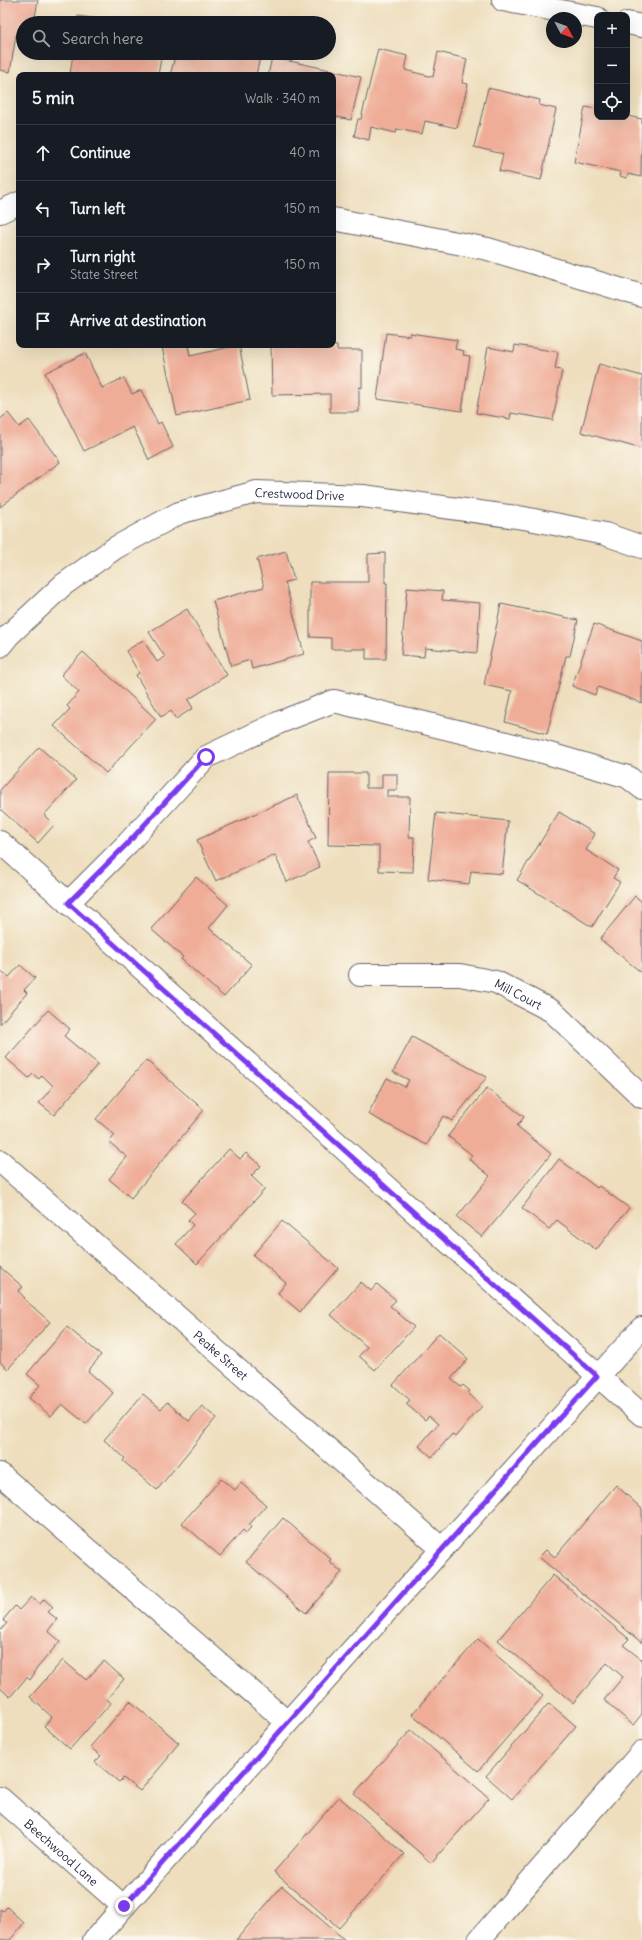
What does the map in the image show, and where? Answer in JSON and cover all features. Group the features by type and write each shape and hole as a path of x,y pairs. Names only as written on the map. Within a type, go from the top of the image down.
{"street":[{"path":"503,0 594,17"},
{"path":"630,24 642,26"},
{"path":"0,212 16,204"},
{"path":"336,221 488,249 642,296"},
{"name":"Crestwood Drive","path":"0,646 63,585 115,548 179,513 256,492 363,496 524,518 605,534 642,547"},
{"path":"68,903 128,843 206,757 278,724 334,701 543,752 628,777 642,788"},
{"path":"0,842 642,1415"},
{"name":"Mill Court","path":"360,975 460,975 496,982 552,1011 642,1098"},
{"name":"Peake Street","path":"0,1160 442,1549"},
{"path":"94,1940 287,1722 597,1376 642,1328"},
{"path":"0,1474 287,1722"},
{"path":"479,1940 642,1752"},
{"name":"Beechwood Lane","path":"0,1798 124,1906"}],"building":[{"path":"0,0 38,0 35,16 16,16 16,35 10,72 0,70"},
{"path":"378,49 408,56 405,70 433,77 438,52 467,59 462,83 468,84 457,128 425,121 422,134 397,129 396,133 371,127 369,140 354,136 358,119 361,119"},
{"path":"72,60 161,60 159,72 70,72"},
{"path":"174,60 259,60 257,72 171,72"},
{"path":"271,60 285,60 361,77 351,120 336,117 336,72 269,72"},
{"path":"488,88 540,100 539,105 556,109 541,180 499,171 503,154 474,147"},
{"path":"585,107 594,108 594,120 630,120 630,117 642,119 641,177 628,174 627,178 620,176 621,172 574,162"},
{"path":"386,333 410,336 410,333 457,340 455,349 464,351 463,355 470,356 462,411 377,399"},
{"path":"515,345 558,352 555,369 562,370 553,420 511,413 510,419 476,413 488,347 514,352"},
{"path":"336,346 337,350 362,350 362,388 359,387 359,412 330,412 330,394 272,395 271,348 336,348"},
{"path":"162,348 189,348 190,356 226,348 240,348 250,400 177,416"},
{"path":"85,353 102,388 124,378 132,394 141,390 158,424 161,422 173,447 149,460 133,427 84,451 45,373"},
{"path":"599,364 642,376 642,449 581,432"},
{"path":"8,413 19,427 29,420 60,462 0,507 0,419"},
{"path":"286,551 294,580 285,582 304,654 252,669 250,660 231,666 213,601 264,587 257,559"},
{"path":"385,553 385,583 387,583 386,659 366,659 366,649 331,649 331,638 310,637 310,582 368,582 368,554"},
{"path":"407,588 443,591 442,600 480,603 477,653 425,648 424,657 401,655"},
{"path":"501,604 578,620 570,656 566,656 547,734 505,722 512,691 484,685"},
{"path":"187,609 227,675 188,700 193,708 176,719 171,711 161,717 136,675 139,673 126,651 143,640 157,662 165,657 149,632"},
{"path":"594,624 642,641 642,703 598,687 595,695 572,686"},
{"path":"83,652 156,719 106,773 54,726 70,709 67,706 79,692 61,675"},
{"path":"39,747 76,780 44,815 54,825 38,843 0,809 0,790"},
{"path":"329,773 366,773 366,788 382,788 382,774 397,774 397,790 387,790 387,797 410,797 409,837 414,837 413,872 379,871 379,846 328,845"},
{"path":"297,795 316,838 308,842 320,867 287,882 275,855 216,881 197,840"},
{"path":"559,812 595,834 586,850 618,870 613,878 620,882 592,927 517,880"},
{"path":"436,813 508,821 502,874 471,871 469,884 428,879"},
{"path":"196,877 228,905 209,928 252,965 224,997 181,959 183,957 151,929"},
{"path":"635,896 642,902 642,973 600,939"},
{"path":"20,965 35,978 24,990 27,993 0,1024 0,970 9,977"},
{"path":"48,1010 70,1029 64,1036 98,1064 54,1115 39,1103 53,1086 42,1075 39,1079 33,1074 29,1078 6,1058"},
{"path":"412,1037 487,1077 452,1121 443,1116 427,1145 368,1114 387,1078 405,1087 409,1080 393,1072"},
{"path":"146,1060 204,1110 131,1198 109,1179 127,1157 109,1142 115,1135 96,1119"},
{"path":"487,1088 524,1117 517,1126 551,1154 482,1237 457,1217 490,1176 469,1159 472,1155 448,1136"},
{"path":"229,1149 240,1159 246,1153 261,1166 251,1176 265,1189 197,1264 176,1244 193,1225 188,1220 195,1213 182,1201"},
{"path":"559,1159 597,1188 599,1186 629,1208 596,1250 557,1220 549,1229 522,1208"},
{"path":"282,1221 338,1268 300,1312 278,1293 286,1283 253,1255"},
{"path":"0,1267 23,1287 18,1291 25,1298 24,1299 50,1322 8,1369 0,1362"},
{"path":"361,1282 371,1291 377,1284 396,1300 390,1306 414,1327 375,1370 359,1356 367,1347 331,1315"},
{"path":"67,1327 101,1355 88,1371 113,1393 86,1424 62,1404 51,1416 29,1398 40,1385 27,1374"},
{"path":"439,1333 468,1359 451,1379 461,1387 463,1385 470,1391 468,1393 482,1406 455,1437 452,1434 432,1457 419,1446 438,1424 429,1416 425,1420 406,1404 410,1400 393,1385"},
{"path":"143,1394 161,1409 167,1402 189,1421 202,1406 216,1418 157,1490 123,1461 125,1458 104,1440"},
{"path":"221,1479 235,1490 241,1483 266,1505 249,1525 251,1527 246,1533 243,1530 220,1556 182,1523"},
{"path":"616,1485 642,1509 642,1643 539,1557 546,1550 555,1557"},
{"path":"283,1518 331,1559 329,1561 342,1572 306,1613 246,1562"},
{"path":"553,1575 629,1639 623,1645 641,1659 642,1658 642,1714 633,1725 604,1700 623,1677 607,1663 573,1703 498,1640"},
{"path":"31,1597 40,1604 44,1599 53,1607 48,1612 57,1619 48,1631 60,1641 33,1673 34,1674 30,1680 27,1677 10,1697 0,1688 0,1631 7,1623 3,1620 15,1606 19,1610"},
{"path":"478,1639 543,1696 478,1771 412,1714"},
{"path":"63,1660 86,1680 104,1661 124,1679 107,1699 111,1703 70,1749 44,1726 52,1717 30,1697"},
{"path":"130,1701 179,1743 140,1791 123,1778 119,1782 95,1762 101,1756 90,1747"},
{"path":"549,1703 576,1726 512,1799 486,1776"},
{"path":"411,1730 489,1798 431,1863 354,1794"},
{"path":"339,1797 404,1854 339,1928 274,1872"},
{"path":"282,1886 318,1917 345,1940 236,1940"},
{"path":"7,1907 24,1923 10,1940 0,1940 0,1909 3,1911"}],"route":[{"path":"124,1906 597,1376 68,903 128,843 206,757"}]}
